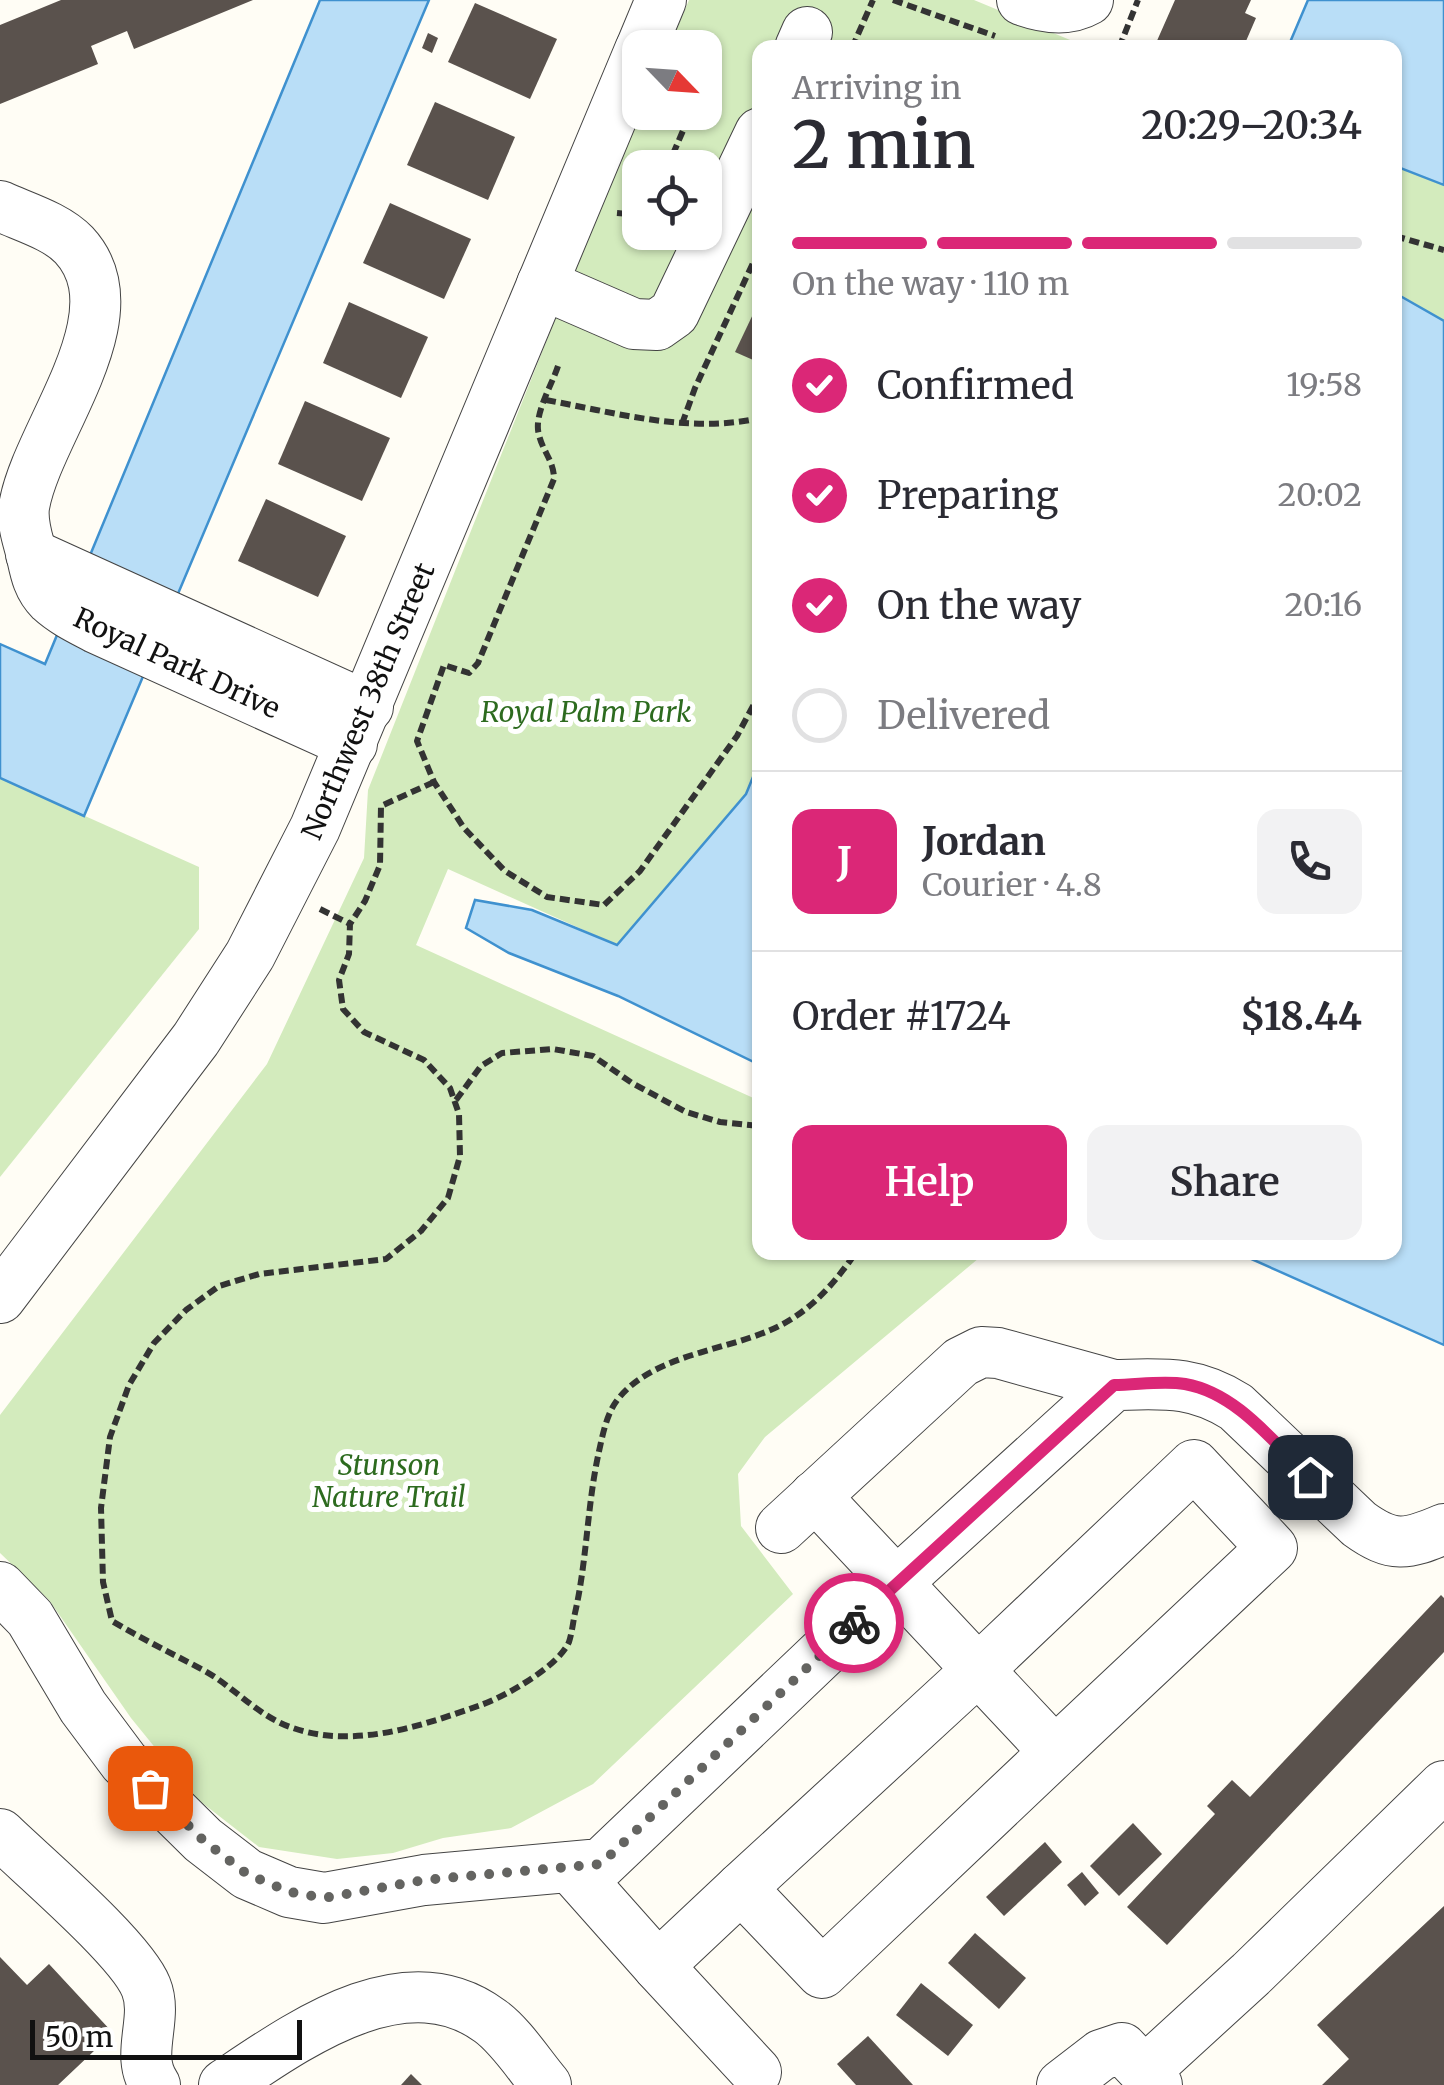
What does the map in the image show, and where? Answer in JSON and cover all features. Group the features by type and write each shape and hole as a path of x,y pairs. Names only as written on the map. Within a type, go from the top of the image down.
{"street":[{"name":"Northwest 38th Street","path":"648,30 661,0"},
{"path":"1017,21 1053,8 1083,3"},
{"name":"Northwest 38th Street","path":"0,1298 148,1107 250,955 315,828 561,292 622,104"},
{"path":"561,292 634,324 657,326 674,313 752,149"},
{"name":"Royal Park Drive","path":"0,206 55,231 73,244 94,286 96,310 79,372 28,489 23,512 31,554 72,593 183,668 360,726"},
{"path":"0,248 34,242 55,231"},
{"name":"Royal Park Drive","path":"72,593 172,620 360,726"},
{"path":"1055,1752 980,1668 896,1584 798,1512 961,1362 981,1352 998,1354 1114,1385 1183,1384 1213,1392 1236,1407 1359,1524 1381,1540 1404,1543 1444,1529"},
{"path":"0,1587 30,1618 83,1707 124,1762 203,1840 247,1874 290,1892 324,1898 424,1880 601,1864 896,1584 1114,1385"},
{"path":"658,1966 741,1888 980,1668 1194,1465 1272,1548 822,1973 741,1888"},
{"path":"1062,2085 1101,2054 1122,2048 1151,2078 1251,1974 1444,1786"},
{"path":"0,1834 122,1953 144,1982 150,2002 144,2052 148,2075 155,2085"},
{"path":"570,1867 756,2072"},
{"path":"224,2085 318,2024 400,1998 430,1998 456,2004 491,2021 546,2085"}],"path":[{"path":"823,40 873,0"},
{"path":"892,0 1017,21"},
{"path":"1122,40 1138,0"},
{"path":"609,216 622,213"},
{"path":"1402,238 1444,250"},
{"path":"682,424 694,388 752,265"},
{"path":"561,292 546,400 538,422 539,435 554,464 554,479 478,663 469,672 444,665 418,741 434,782 464,828 505,871 547,898 604,905 640,872 738,736 752,708"},
{"path":"546,400 682,424 728,426 752,420"},
{"path":"434,782 380,806 380,866 350,924 350,954 339,980 344,1009 364,1032 424,1060 450,1088 459,1114 460,1156 448,1198 421,1231 386,1258 259,1274 219,1286 186,1310 154,1343 129,1384 110,1437 101,1508 103,1582 112,1621 162,1651 208,1672 249,1704 294,1728 332,1734 393,1734 500,1699 538,1674 568,1645 586,1566 590,1494 603,1433 618,1399 645,1378 691,1353 768,1331 797,1316 828,1291 851,1260"},
{"path":"314,906 350,924"},
{"path":"455,1101 481,1066 502,1053 553,1050 592,1056 686,1112 720,1122 752,1125"}],"green space":[{"name":"Stunson Nature Trail","path":"689,0 974,0 1070,40 752,40 752,779 746,794 617,945 448,869 416,945 752,1097 752,1260 977,1260 765,1437 738,1474 741,1526 793,1594 593,1784 511,1828 443,1838 393,1853 337,1859 259,1847 196,1798 131,1718 49,1600 0,1553 0,1415 267,1064 364,858 368,790 622,158 622,250 722,250 722,150 625,150 634,130 722,130 722,30 676,30"},
{"path":"1402,169 1444,185 1444,321 1402,297"},
{"path":"0,778 199,867 199,929 0,1177"}],"water":[{"path":"320,0 429,0 84,816 0,778 0,644 45,664"},
{"path":"1308,0 1444,0 1444,185 1402,169 1402,40 1291,40"},
{"path":"1402,297 1444,321 1444,1345 1254,1260 1402,1260"},
{"path":"752,779 752,1061 618,996 509,953 466,928 475,900 532,910 617,945 746,794"}],"building":[{"path":"61,0 253,0 134,49 127,31 91,46 98,64 0,104 0,25"},
{"path":"1175,0 1251,0 1245,13 1256,18 1246,40 1157,40"},
{"path":"475,3 557,39 530,99 448,62"},
{"path":"428,33 438,38 432,53 422,48"},
{"path":"435,102 515,137 488,200 407,165"},
{"path":"390,203 471,239 444,299 363,263"},
{"path":"349,302 428,337 401,398 323,363"},
{"path":"752,316 752,359 735,352"},
{"path":"305,401 390,438 362,501 278,464"},
{"path":"266,499 346,536 318,597 238,561"},
{"path":"1441,1595 1444,1652 1167,1945 1127,1907 1215,1814 1207,1806 1232,1780 1250,1797"},
{"path":"1133,1823 1162,1854 1119,1896 1090,1866"},
{"path":"1045,1842 1062,1862 1004,1916 986,1897"},
{"path":"1082,1872 1099,1893 1085,1906 1067,1885"},
{"path":"1444,1906 1444,2085 1322,2085 1349,2059 1317,2025"},
{"path":"975,1933 1026,1978 999,2009 948,1963"},
{"path":"0,1957 27,1985 49,1964 113,2033 58,2085 0,2085"},
{"path":"921,1983 973,2025 948,2056 896,2015"},
{"path":"868,2036 913,2085 856,2085 837,2064"},
{"path":"411,2074 422,2085 401,2085"}],"way so far":[{"path":"150,1788 203,1840 247,1874 290,1892 324,1898 424,1880 601,1864 854,1623"}],"route":[{"path":"854,1623 1114,1385 1183,1384 1213,1392 1236,1407 1310,1477"}],"park label":[{"name":"Royal Palm Park","path":"586,712"}]}
